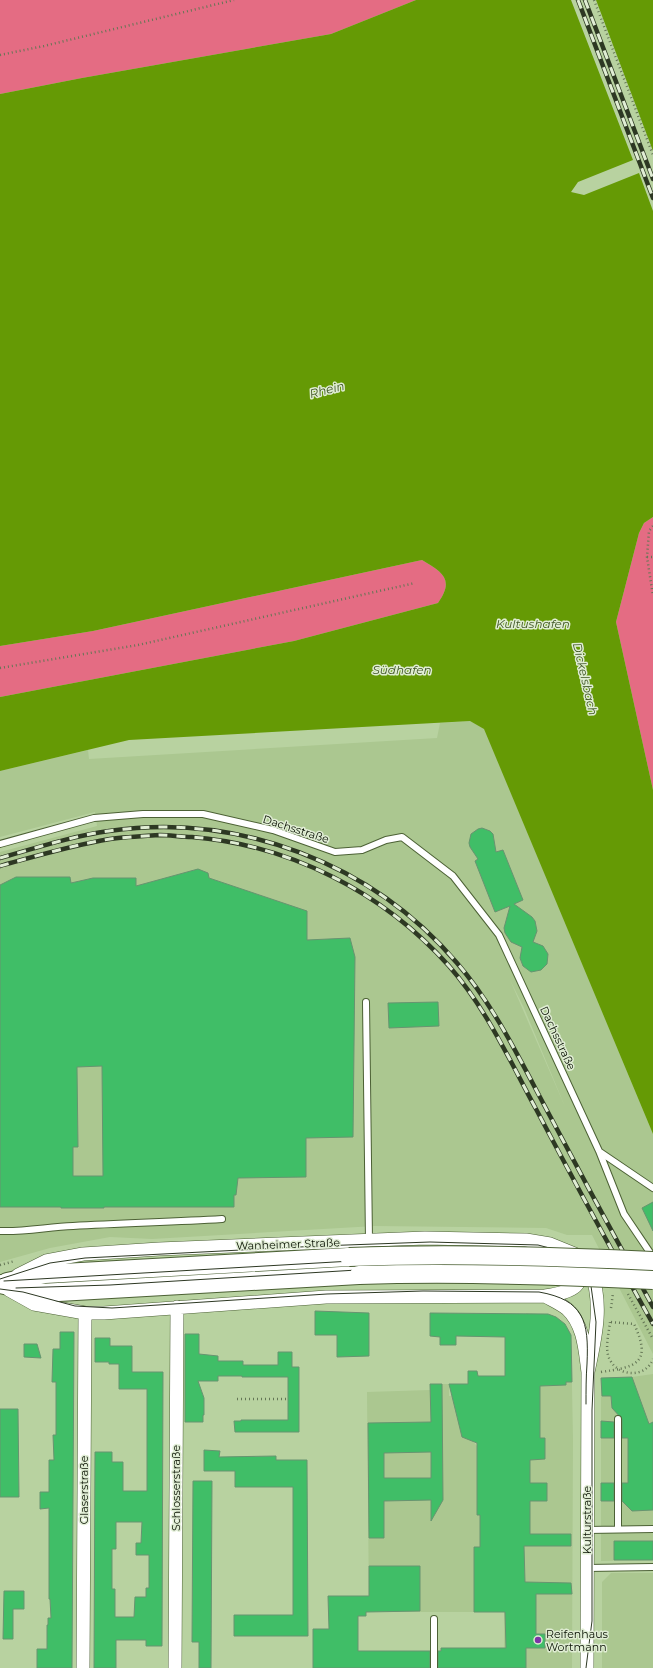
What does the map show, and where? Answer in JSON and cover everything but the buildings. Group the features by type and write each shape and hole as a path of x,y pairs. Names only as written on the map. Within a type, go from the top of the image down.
{"street":[{"name":"Wanheimer Straße","path":"0,1284 46,1261 83,1254 159,1249 425,1238 526,1240 550,1244 578,1256 591,1271 597,1294 595,1338 588,1372"},
{"name":"Wanheimer Straße","path":"0,1284 45,1274 404,1255 548,1256 653,1261"},
{"path":"0,1284 34,1304 85,1313 112,1313 326,1297 546,1296 567,1292 576,1285 581,1273 581,1265 578,1256"},
{"path":"0,1284 41,1293 360,1274 548,1275 653,1280"},
{"path":"546,1296 566,1308 577,1320 584,1341 588,1372"},
{"name":"Schlosserstraße","path":"175,1668 177,1307"},
{"name":"Glaserstraße","path":"83,1668 85,1313"},
{"name":"Kulturstraße","path":"587,1668 588,1372"}],"lane":[{"name":"Dachsstraße","path":"0,844 94,818 143,814 203,814 273,830 336,852 362,850 386,840 402,837 453,876 499,935 599,1151"},
{"path":"366,1002 369,1240"},
{"path":"599,1151 653,1188"},
{"path":"599,1151 624,1214 653,1257"},
{"path":"0,1231 22,1232 68,1226 222,1219"},
{"path":"618,1419 618,1530"},
{"path":"587,1530 653,1529"},
{"path":"587,1568 653,1567"},
{"path":"434,1619 434,1668"}],"path":[{"path":"0,55 44,46 234,0"},
{"path":"594,0 653,155"},
{"path":"653,526 649,531 647,557 653,596"},
{"path":"647,557 653,557"},
{"path":"0,668 138,645 415,583"},
{"path":"613,1290 608,1346 609,1359 618,1369 626,1373 646,1369 653,1359"},
{"path":"626,1291 653,1339"},
{"path":"610,1322 634,1324 644,1340"},
{"path":"588,1372 628,1368 640,1363 645,1357"},
{"path":"238,1399 286,1399"}],"shaded area":[{"path":"0,0 416,0 331,34 0,94"},
{"path":"653,517 653,790 616,622 639,533 644,523"},
{"path":"422,560 435,568 444,577 446,582 443,595 438,603 294,641 0,697 0,646 93,631"},
{"path":"470,721 484,728 653,1134 653,1354 592,1235 567,1235 546,1228 375,1226 152,1239 110,1237 50,1248 0,1262 0,852 97,826 95,812 0,837 0,771 88,750 89,759 437,738 440,723","holes":["510,980 524,1008 566,1109"]},
{"path":"526,1313 552,1315 565,1324 571,1335 573,1439 572,1668 504,1668 504,1612 369,1612 367,1392 430,1390 430,1384 449,1384 449,1396 468,1396 468,1436 477,1446 505,1446 505,1354 526,1354"},
{"path":"653,1374 653,1560 601,1561 601,1378 632,1377"},
{"path":"611,1573 653,1573 653,1668 602,1668 602,1582"}],"water":[{"path":"416,0 653,0 653,517 644,523 639,533 616,622 653,790 653,1134 484,729 470,721 129,740 0,771 0,697 294,641 438,603 443,595 446,582 444,577 435,568 422,560 93,631 0,646 0,94 331,34"}],"pier":[{"path":"571,0 596,0 653,151 653,211 639,173 584,195 571,192 578,182 633,160"}],"tram line":[{"path":"0,1279 50,1263 85,1258 319,1246 430,1242 538,1245 561,1251 573,1257 584,1269 591,1286 596,1322 592,1410 592,1621 586,1668"},
{"path":"4,1281 352,1261 502,1261 653,1267"},
{"path":"16,1288 110,1285 357,1270 547,1269 653,1275"},
{"path":"0,1289 23,1292 75,1306 112,1308 327,1294 423,1291 539,1292 566,1301 581,1315 585,1324 587,1336 586,1404"}],"railway":[{"path":"578,0 653,198"},
{"path":"585,0 653,179"},
{"path":"0,858 68,839 109,831 158,827 206,830 253,838 300,852 344,872 385,898 423,928 457,963 471,980 496,1017 653,1307"},
{"path":"0,866 96,841 160,835 192,837 228,842 264,850 299,862 332,877 365,895 395,916 423,940 449,966 475,999 507,1054 653,1324"}],"place":[{"name":"Reifenhaus Wortmann","path":"538,1640"}],"water label":[{"name":"Rhein","path":"327,390"},
{"name":"Kultushafen","path":"533,624"},
{"name":"Südhafen","path":"402,670"},
{"name":"Dickelsbach","path":"585,679"}]}
